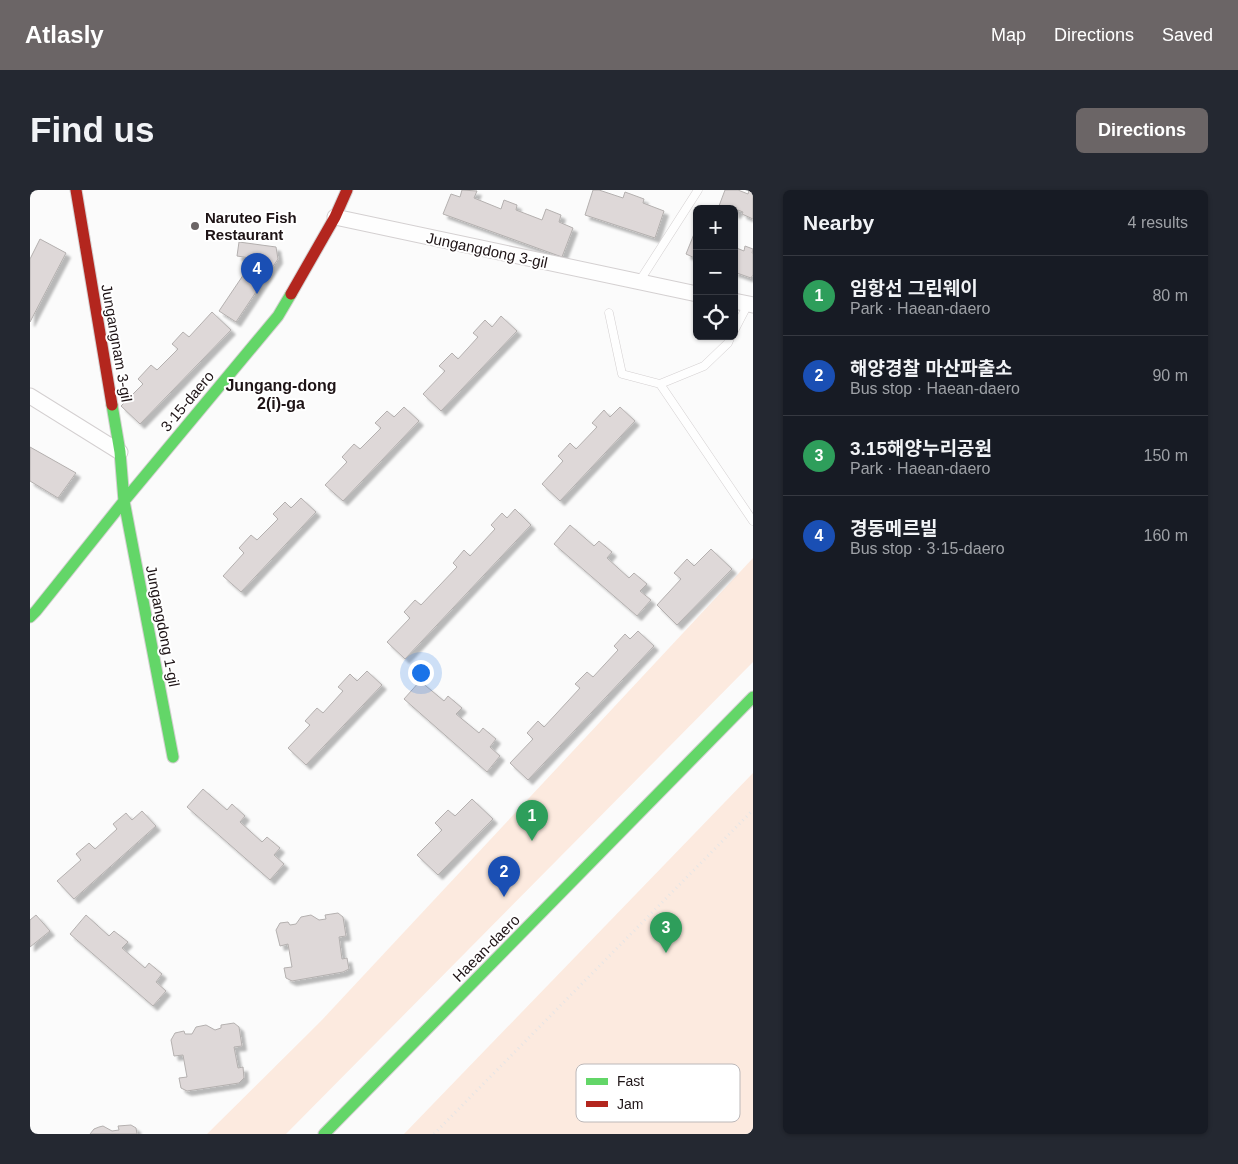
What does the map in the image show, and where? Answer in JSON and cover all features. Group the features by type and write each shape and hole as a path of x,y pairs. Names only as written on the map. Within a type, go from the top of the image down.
{"street":[{"name":"Jungangnam 3-gil","path":"76,190 120,452 124,501"},
{"name":"3·15-daero","path":"30,617 278,316 335,217 347,190"},
{"name":"Jungangdong 3-gil","path":"335,217 693,293"},
{"path":"30,396 120,452"},
{"name":"Jungangdong 1-gil","path":"124,501 173,757"},
{"name":"Haean-daero","path":"324,1134 753,697"}],"lane":[{"path":"639,282 698,190"},
{"path":"738,321 745,303"},
{"path":"609,313 622,374 660,384 704,366 729,340"},
{"path":"660,384 753,521"}],"path":[{"path":"434,1134 753,810"}],"shaded area":[{"path":"753,558 753,662 286,1134 207,1134 321,1021"},
{"path":"753,773 753,1134 404,1134"}],"building":[{"path":"462,190 477,191 474,198 501,209 504,200 517,205 516,210 542,220 546,209 561,215 559,222 573,228 562,257 443,214 451,194 460,197"},
{"path":"593,190 599,190 623,198 625,192 644,199 643,203 664,211 655,238 585,215"},
{"path":"725,190 738,190 748,194 749,190 753,192 753,219 742,214 743,212 738,210 738,205 719,205"},
{"path":"693,236 693,257 686,254"},
{"path":"40,239 66,253 30,322 30,259"},
{"path":"239,242 276,247 278,259 236,322 219,311 250,265 250,258 237,256"},
{"path":"745,246 753,249 753,275 751,278 738,273 738,249 744,251"},
{"path":"212,312 231,330 140,424 121,406 143,384 138,379 151,365 157,370 178,349 172,344 183,332 189,337"},
{"path":"501,316 517,331 441,411 423,394 445,371 439,366 452,353 458,359 478,337 473,333 485,320 492,327"},
{"path":"404,407 419,421 343,501 325,485 347,462 342,457 354,444 360,449 381,428 375,423 387,411 394,417"},
{"path":"620,407 635,421 560,501 542,484 563,461 558,456 570,443 576,449 597,427 592,423 604,410 610,417"},
{"path":"30,447 76,473 58,498 30,481"},
{"path":"301,498 316,512 241,592 223,576 244,553 239,548 251,535 257,540 278,519 273,514 285,502 291,508"},
{"path":"515,509 531,525 405,659 387,642 410,618 404,612 415,600 421,605 457,567 453,563 464,550 470,556 495,529 491,525 502,513 507,518"},
{"path":"570,525 594,546 599,541 612,552 607,558 629,578 634,573 647,584 640,591 651,600 637,616 554,544"},
{"path":"711,549 732,569 677,625 657,605 681,579 674,573 687,559 694,566"},
{"path":"638,631 654,646 528,780 510,763 533,739 527,733 538,721 544,727 580,688 575,684 587,672 593,677 618,650 614,646 625,634 630,639"},
{"path":"367,671 382,685 306,765 288,748 310,725 305,721 317,708 323,713 343,691 338,687 350,674 357,681"},
{"path":"420,681 444,701 448,696 462,708 456,714 479,733 483,728 496,739 490,747 500,756 487,772 404,699"},
{"path":"203,789 227,810 232,804 245,816 240,822 262,842 267,837 280,848 274,855 284,864 270,880 187,807"},
{"path":"472,799 493,819 438,875 417,855 442,830 435,823 448,810 455,816"},
{"path":"142,811 156,826 74,899 57,881 81,860 76,854 89,843 95,849 117,829 113,824 126,813 132,820"},
{"path":"338,913 343,917 346,936 339,937 342,959 347,958 349,969 343,972 292,981 286,978 284,968 292,967 288,944 280,946 276,930 280,923 296,924 301,917 311,915 319,920 326,919 325,915"},
{"path":"36,915 50,931 30,947 30,920"},
{"path":"86,915 109,936 114,931 128,942 122,948 145,968 149,963 162,974 156,982 166,991 153,1006 70,934"},
{"path":"234,1023 239,1027 242,1046 234,1047 238,1068 243,1067 244,1078 239,1083 187,1091 181,1088 179,1078 187,1077 183,1055 174,1056 171,1040 175,1033 184,1031 185,1034 192,1034 196,1027 206,1025 215,1030 221,1028 221,1025"},
{"path":"131,1125 136,1128 137,1134 90,1134 94,1129 103,1126 112,1131 119,1130 118,1126"}],"traffic: fast":[{"path":"30,617 278,316 291,294"},
{"path":"112,405 120,452 124,501 173,757"},
{"path":"324,1134 753,697"}],"traffic: jam":[{"path":"76,190 112,405"},
{"path":"291,294 335,217 347,190"}],"place":[{"name":"Naruteo Fish Restaurant","path":"195,226"},
{"name":"경동메르빌","path":"257,294"},
{"name":"임항선 그린웨이","path":"532,841"},
{"name":"해양경찰 마산파출소","path":"504,897"},
{"name":"3.15해양누리공원","path":"666,953"}],"district":[{"name":"Jungang-dong 2(i)-ga","path":"281,394"}]}
